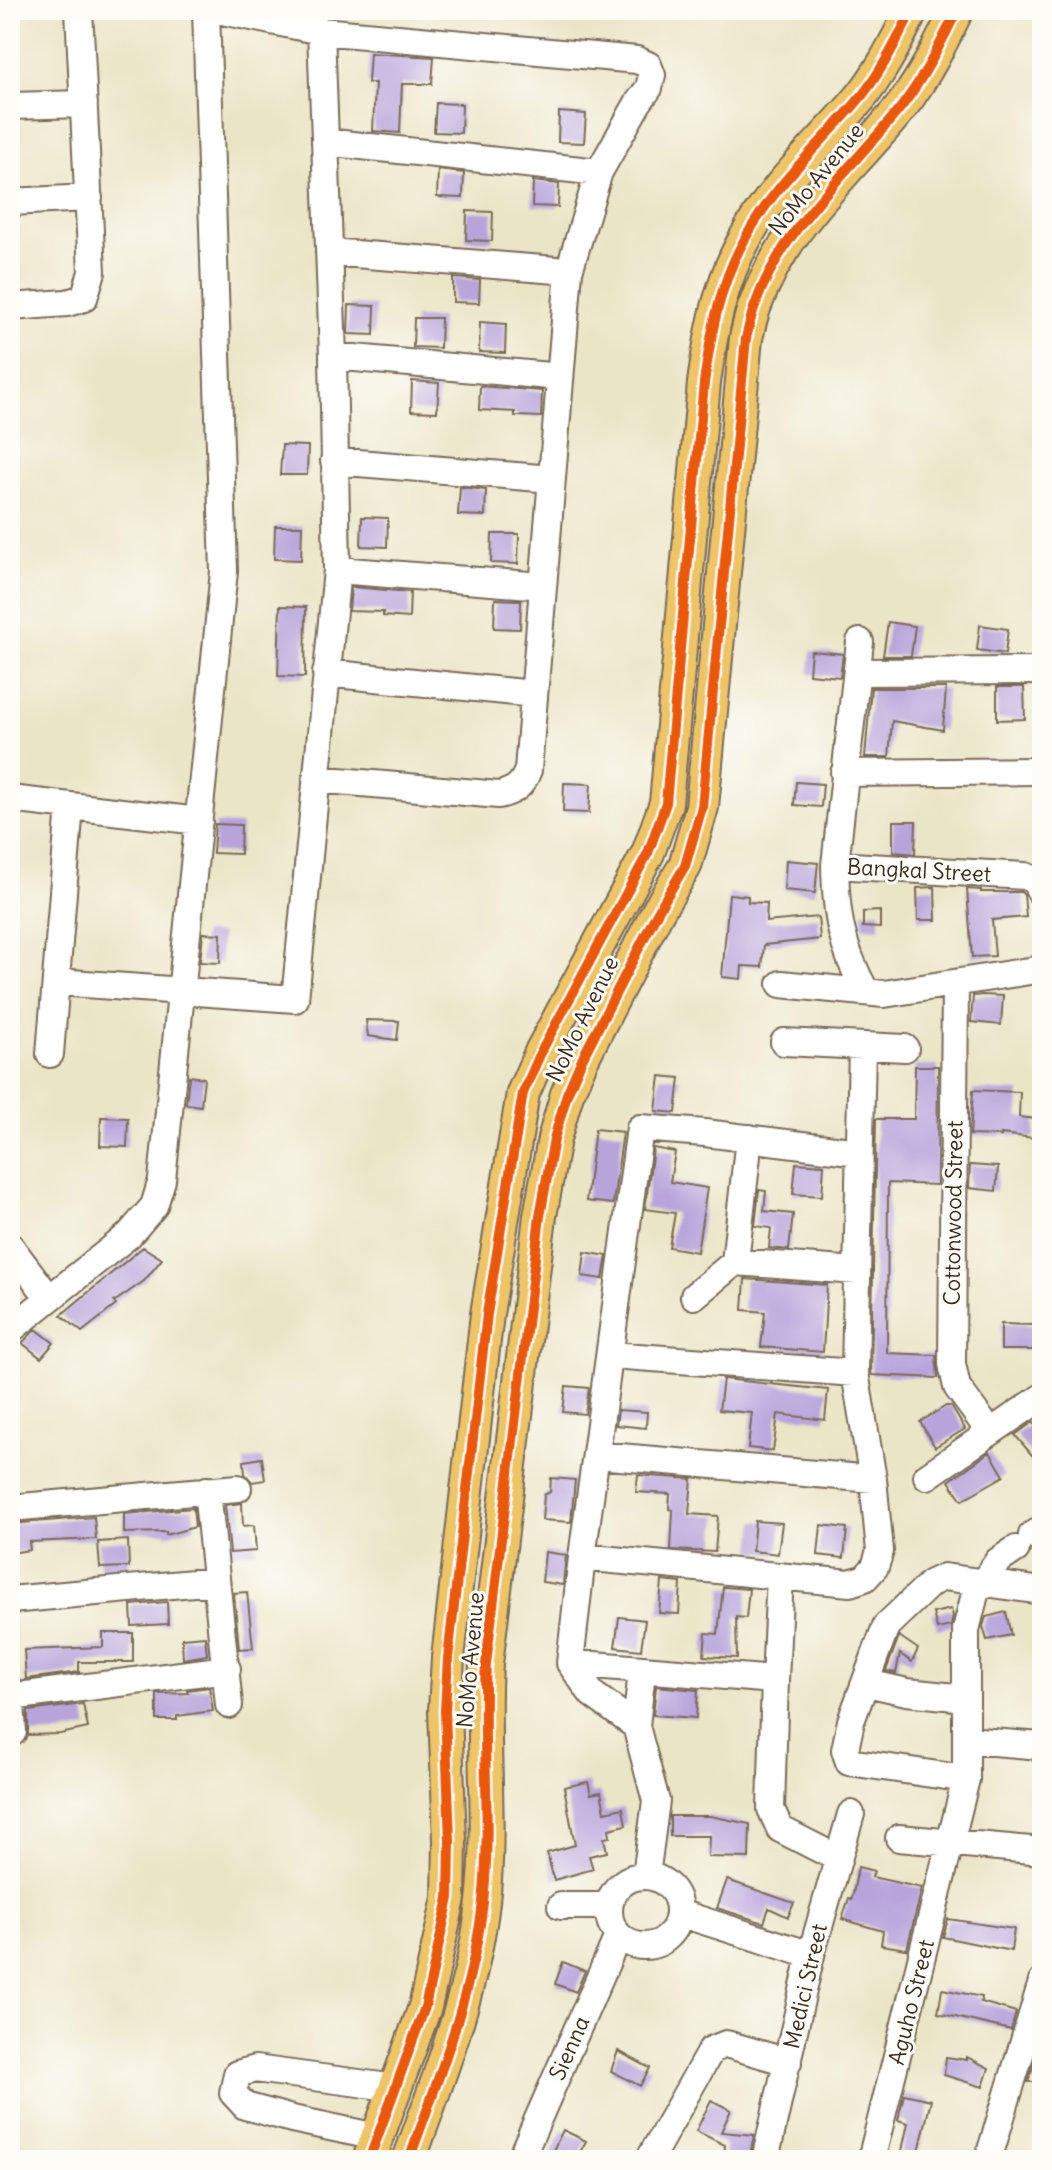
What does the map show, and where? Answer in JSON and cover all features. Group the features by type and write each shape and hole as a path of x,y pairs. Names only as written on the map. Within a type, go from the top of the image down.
{"main road":[{"name":"NoMo Avenue","path":"373,2148 425,2007 449,1898 445,1711 448,1658 487,1314 523,1093 542,1050 648,853 666,803 711,329 722,290 746,237 798,164 855,104 875,78 912,10"},
{"name":"NoMo Avenue","path":"409,2160 458,2019 483,1902 487,1831 483,1711 486,1664 540,1216 554,1139 567,1094 658,911 685,866 702,807 746,338 755,303 779,257 829,190 903,103 930,63 957,10"},
{"path":"449,1898 483,1902"}],"street":[{"path":"10,307 67,303 84,298 92,272 79,10"},
{"path":"10,1330 129,1235 154,1206 162,1180 224,571 206,10"},
{"path":"217,10 321,31 637,60 648,65 652,75 649,88 599,172 569,271 528,770 519,787 499,795 316,779"},
{"path":"57,982 295,999 337,570 321,31"},
{"path":"10,106 84,104"},
{"path":"325,142 599,172"},
{"path":"10,202 89,198"},
{"path":"329,252 569,271"},
{"path":"333,356 560,377"},
{"path":"334,461 552,479"},
{"path":"337,570 543,586"},
{"path":"860,642 835,865 835,901 849,960 866,992"},
{"path":"857,672 1042,671"},
{"path":"326,673 534,694"},
{"path":"844,773 1042,771"},
{"path":"10,799 199,821"},
{"path":"50,1054 70,806"},
{"name":"Bangkal Street","path":"835,865 1025,876 1034,880 1042,895"},
{"path":"781,984 902,993 1042,969"},
{"name":"Cottonwood Street","path":"955,984 952,1364 957,1387 990,1432"},
{"path":"784,1042 905,1048"},
{"path":"582,1557 850,1583 865,1578 875,1567 880,1551 873,1479 855,1373 862,1046"},
{"path":"636,1726 592,1694 570,1663 640,1128 859,1152"},
{"path":"735,1262 749,1138"},
{"path":"10,1246 49,1298"},
{"path":"694,1296 735,1262 857,1271"},
{"path":"611,1355 855,1373"},
{"path":"927,1476 1042,1397"},
{"path":"597,1455 873,1479"},
{"path":"10,1508 238,1488"},
{"path":"207,1490 229,1705"},
{"path":"981,1582 998,1561 1030,1538"},
{"path":"780,1576 771,1809 780,1829 837,1858"},
{"path":"966,1779 849,1762 845,1750 847,1737 879,1639 886,1626 931,1583 944,1577 1042,1591"},
{"path":"10,1600 215,1581"},
{"name":"Aguho Street","path":"871,2160 966,1779 966,1630 981,1582"},
{"path":"570,1663 775,1680"},
{"path":"11,1697 227,1669"},
{"path":"642,1671 636,1726 656,1801 646,1876"},
{"path":"867,1683 907,1692 965,1698"},
{"path":"10,1690 13,1732"},
{"path":"967,1740 1042,1746"},
{"name":"Medici Street","path":"765,2160 811,1955 851,1814"},
{"path":"899,1838 1042,1851"},
{"path":"646,1876 657,1878 674,1892 679,1913 677,1925 662,1942 639,1947 618,1936 612,1927 609,1906 618,1887 636,1877 646,1876"},
{"path":"561,1906 609,1906"},
{"path":"679,1913 811,1955"},
{"name":"Sienna","path":"520,2160 618,1936"},
{"path":"988,2160 1042,1982"},
{"path":"649,2160 711,2050 726,2044 788,2062"},
{"path":"373,2148 245,2106 233,2093 237,2074 255,2069 396,2088"}],"building":[{"path":"370,53 434,57 432,84 402,84 400,133 373,131 375,83 368,83"},
{"path":"436,103 462,104 461,133 434,132"},
{"path":"559,112 586,114 584,143 558,142"},
{"path":"438,170 464,173 463,198 437,197"},
{"path":"533,181 559,184 558,207 532,206"},
{"path":"467,211 493,212 492,241 466,240"},
{"path":"453,278 480,280 479,303 453,302"},
{"path":"349,305 375,306 374,335 348,334"},
{"path":"414,318 441,318 440,348 413,347"},
{"path":"480,322 506,324 505,353 479,352"},
{"path":"412,381 439,383 437,412 411,411"},
{"path":"480,386 542,391 541,417 479,410"},
{"path":"282,445 308,446 307,475 280,475"},
{"path":"460,487 486,490 485,516 458,515"},
{"path":"362,517 388,518 387,547 361,546"},
{"path":"275,526 302,526 301,560 274,559"},
{"path":"492,534 519,534 518,564 491,563"},
{"path":"351,587 410,592 409,618 383,616 383,612 349,611"},
{"path":"495,599 521,600 520,629 494,628"},
{"path":"280,606 306,607 305,677 278,676"},
{"path":"888,622 915,626 911,656 883,656"},
{"path":"980,625 1008,629 1005,654 977,650"},
{"path":"811,651 843,654 840,677 809,674"},
{"path":"997,687 1024,687 1025,719 997,720"},
{"path":"871,688 946,688 943,730 892,721 889,757 865,757"},
{"path":"796,782 823,784 821,807 794,805"},
{"path":"564,783 591,784 589,813 563,812"},
{"path":"893,821 916,821 915,854 893,852"},
{"path":"215,824 241,825 240,854 213,853"},
{"path":"786,860 818,863 815,893 784,890"},
{"path":"935,887 936,920 918,920 917,888"},
{"path":"967,889 1021,892 1024,895 1026,917 992,920 995,956 972,957"},
{"path":"729,894 748,896 748,902 767,903 766,922 818,917 820,939 764,945 762,967 742,966 741,979 722,977"},
{"path":"880,911 880,928 863,927 863,912"},
{"path":"203,933 221,934 220,963 200,962"},
{"path":"973,996 1003,996 1001,1025 971,1022"},
{"path":"366,1020 399,1021 397,1040 368,1036"},
{"path":"915,1066 938,1066 937,1185 888,1183 887,1353 936,1355 938,1378 872,1375 871,1372 876,1119 914,1119"},
{"path":"189,1076 204,1078 201,1106 186,1104"},
{"path":"660,1076 680,1078 676,1113 656,1111"},
{"path":"973,1090 1020,1092 1019,1117 1036,1119 1034,1138 1001,1134 970,1135"},
{"path":"101,1117 128,1118 127,1147 100,1146"},
{"path":"595,1129 623,1132 613,1204 586,1201"},
{"path":"653,1148 675,1152 670,1182 707,1188 697,1252 669,1247 675,1213 645,1209"},
{"path":"796,1163 824,1165 822,1196 793,1194"},
{"path":"970,1165 998,1167 996,1191 969,1188"},
{"path":"759,1190 766,1191 764,1211 793,1214 789,1250 769,1248 771,1228 755,1226"},
{"path":"143,1247 162,1259 144,1281 114,1302 116,1305 82,1332 61,1315"},
{"path":"585,1252 607,1256 603,1279 582,1276"},
{"path":"745,1279 827,1285 823,1352 761,1347 765,1312 743,1310"},
{"path":"1001,1324 1035,1325 1035,1350 1001,1350"},
{"path":"36,1329 54,1343 41,1358 22,1343"},
{"path":"723,1379 828,1390 825,1420 778,1414 773,1451 748,1448 752,1413 719,1410"},
{"path":"566,1386 589,1388 585,1414 563,1412"},
{"path":"951,1406 965,1429 935,1447 920,1422"},
{"path":"618,1410 647,1412 646,1428 616,1425"},
{"path":"1033,1422 1042,1433 1042,1467 1015,1435"},
{"path":"990,1452 1004,1476 962,1500 949,1481"},
{"path":"262,1458 265,1480 252,1482 245,1474 244,1461"},
{"path":"638,1475 692,1479 689,1514 718,1516 715,1552 671,1550 673,1510 669,1509 670,1494 636,1492"},
{"path":"551,1478 575,1480 571,1522 542,1520 544,1495 550,1492"},
{"path":"242,1503 243,1526 254,1525 256,1551 230,1553 225,1505"},
{"path":"193,1508 195,1527 166,1535 166,1532 124,1533 124,1514"},
{"path":"94,1517 96,1539 29,1542 30,1550 10,1553 10,1524"},
{"path":"755,1521 782,1523 778,1554 752,1551"},
{"path":"821,1525 847,1528 844,1558 818,1555"},
{"path":"128,1540 129,1567 100,1568 98,1542"},
{"path":"545,1552 566,1555 563,1585 542,1582"},
{"path":"662,1581 681,1583 679,1614 659,1613"},
{"path":"723,1587 749,1589 746,1618 736,1617 737,1658 704,1656 706,1633 718,1634"},
{"path":"247,1592 253,1648 239,1649 234,1593"},
{"path":"167,1602 168,1624 132,1626 131,1605"},
{"path":"951,1609 951,1626 937,1629 933,1613"},
{"path":"1006,1612 1011,1635 987,1640 983,1626 986,1617"},
{"path":"619,1617 645,1620 641,1650 615,1647"},
{"path":"103,1633 133,1633 133,1662 79,1662 79,1672 26,1679 24,1650 103,1647"},
{"path":"205,1636 207,1655 183,1659 182,1638"},
{"path":"899,1636 918,1649 912,1662 900,1654 896,1673 886,1671"},
{"path":"656,1686 698,1690 696,1718 653,1715"},
{"path":"209,1687 213,1711 177,1716 177,1720 157,1720 157,1694 188,1693 187,1690"},
{"path":"83,1704 88,1728 60,1734 28,1735 28,1711"},
{"path":"588,1782 591,1794 601,1792 605,1812 623,1808 626,1825 609,1829 610,1837 604,1838 607,1852 589,1856 593,1869 554,1880 547,1853 575,1845 564,1787"},
{"path":"670,1816 710,1816 750,1824 749,1858 708,1857 709,1836 670,1836"},
{"path":"858,1867 874,1871 872,1877 922,1888 907,1949 881,1945 883,1931 842,1919 849,1898 852,1899"},
{"path":"727,1880 794,1903 788,1917 769,1908 764,1923 717,1908"},
{"path":"948,1919 1014,1929 1011,1951 943,1937"},
{"path":"563,1962 585,1971 576,1992 555,1984"},
{"path":"942,1989 982,1997 981,2002 1016,2012 1011,2030 938,2013"},
{"path":"618,2051 650,2068 640,2086 611,2071"},
{"path":"946,2057 967,2060 967,2057 989,2068 983,2087 944,2075"},
{"path":"1035,2060 1042,2063 1042,2082 1028,2082"},
{"path":"904,2094 931,2100 917,2160 900,2160 908,2123 898,2120"},
{"path":"711,2100 731,2110 721,2132 754,2135 749,2160 724,2160 725,2145 696,2131"},
{"path":"563,2130 586,2141 576,2160 548,2160"}],"cycle path":[{"path":"369,2160 425,2007 449,1898 445,1711 448,1658 487,1314 523,1093 542,1050 648,853 666,803 704,383 718,308 729,272 758,218 783,183 864,94 912,10"},
{"path":"409,2160 463,2001 483,1902 487,1843 486,1664 540,1216 554,1139 567,1094 582,1059 658,911 685,866 702,807 750,320 768,275 784,248 801,223 910,95 957,10"}]}
